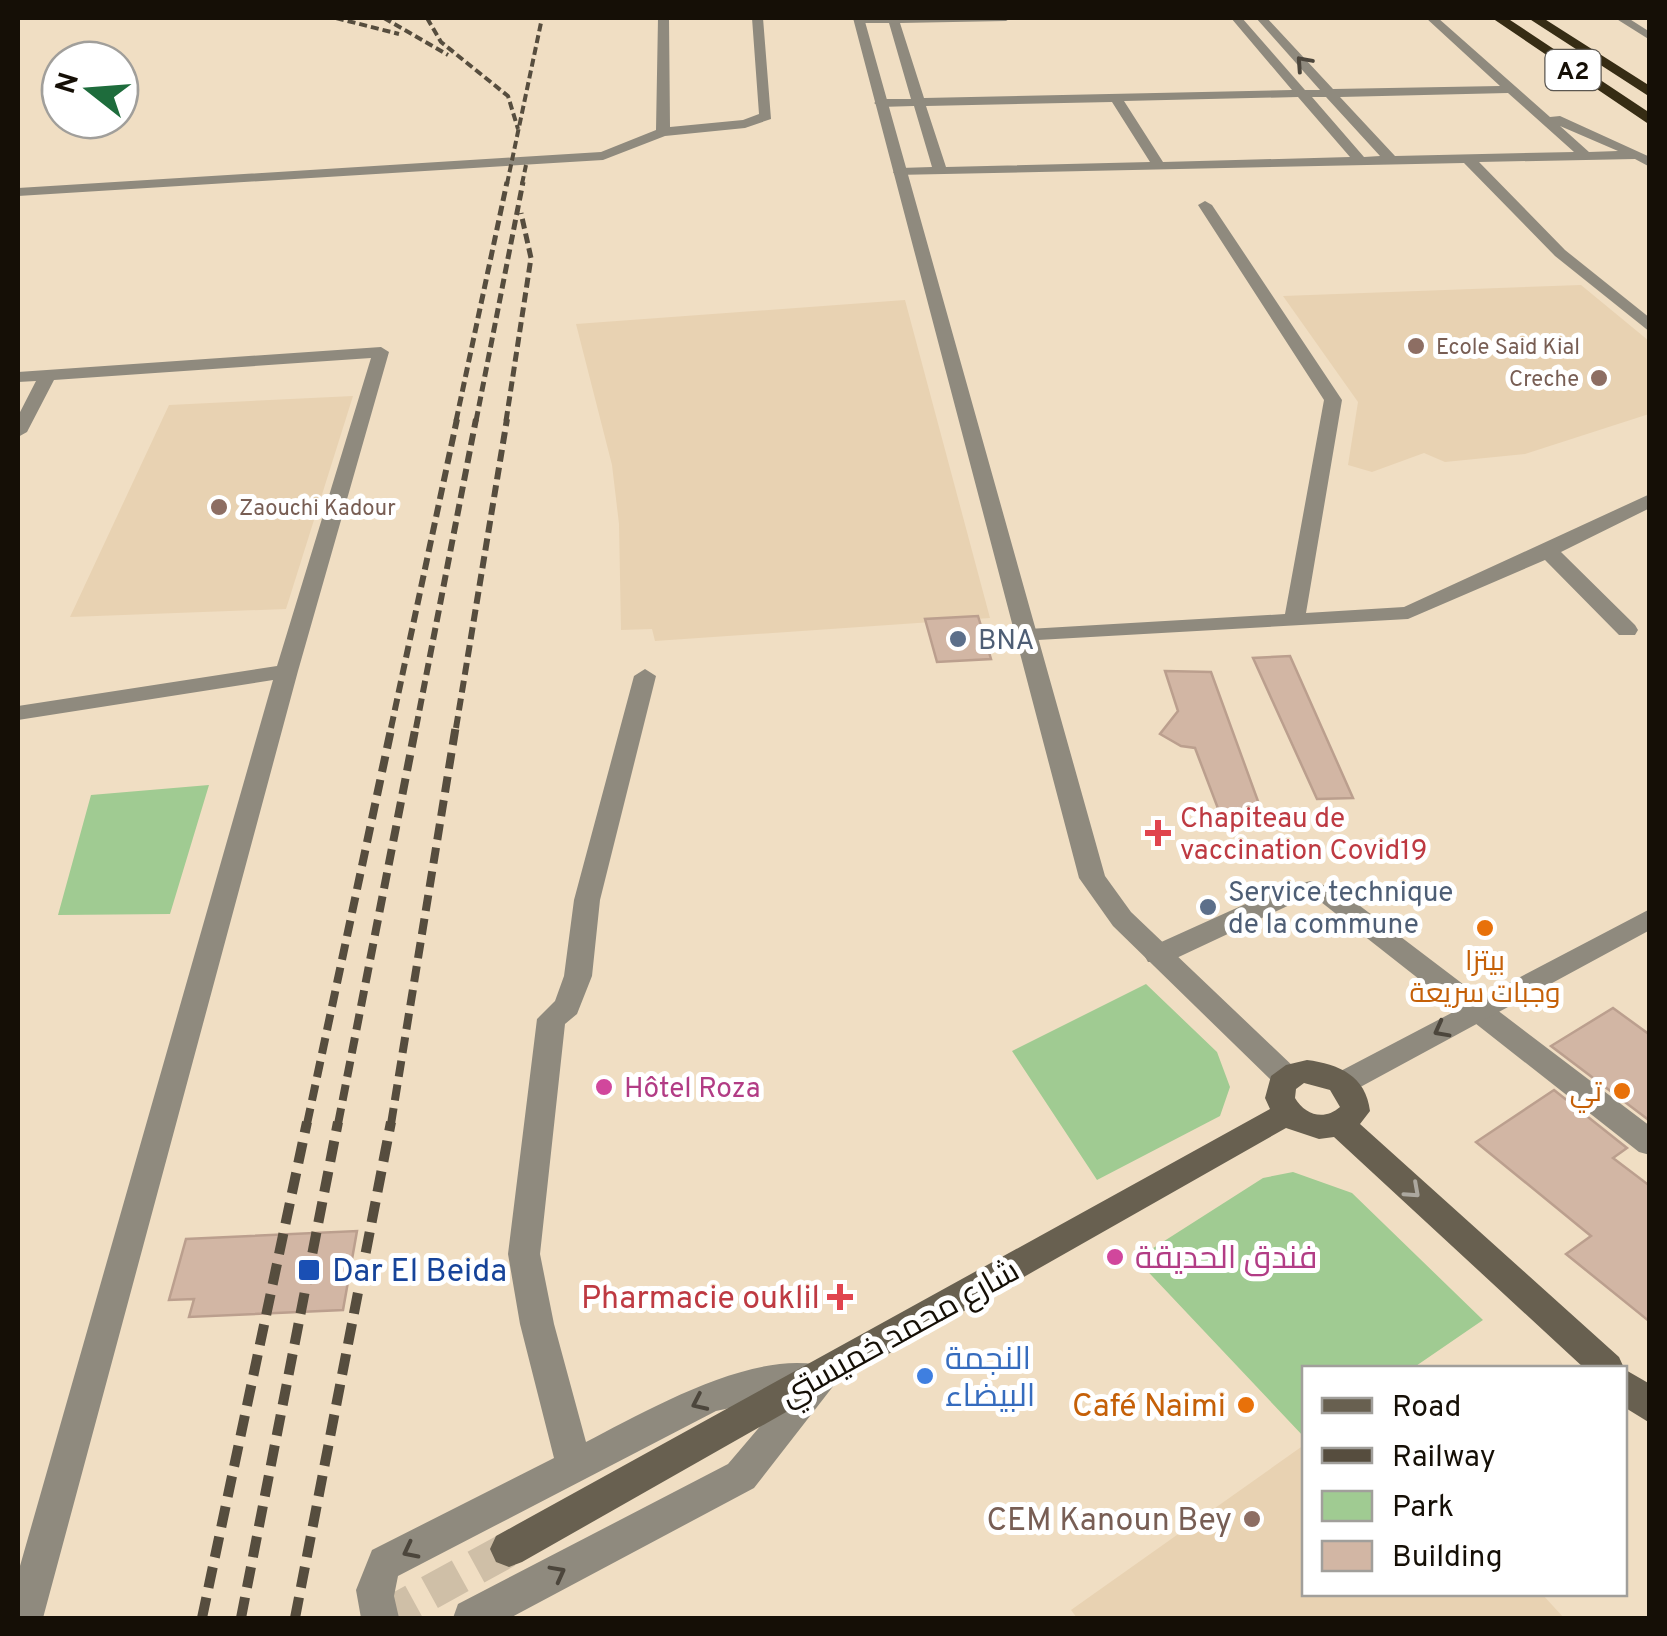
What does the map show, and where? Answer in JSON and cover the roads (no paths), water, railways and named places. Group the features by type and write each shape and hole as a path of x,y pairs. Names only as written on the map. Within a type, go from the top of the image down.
{"highway":[{"name":"A2","path":"1500,18 1650,120"},
{"name":"A2","path":"1535,18 1650,94"}],"main road":[{"path":"1307,1071 1320,1072 1343,1083 1355,1101 1355,1111 1341,1125 1319,1128 1288,1113 1279,1090 1287,1078 1307,1071"},
{"name":"شارع محمد خميستي","path":"509,1550 1288,1113"},
{"path":"1341,1125 1606,1366"},
{"path":"1627,1387 1650,1407"}],"street":[{"path":"663,18 663,132"},
{"path":"18,192 603,156 663,132 746,124 766,116 757,18"},
{"path":"1006,18 858,19 1092,878 1122,919 1287,1078"},
{"path":"1236,18 1362,163"},
{"path":"1261,18 1392,161"},
{"path":"1432,18 1586,156"},
{"path":"1621,18 1650,37"},
{"path":"894,19 940,172"},
{"path":"880,103 1512,89"},
{"path":"1116,98 1160,167"},
{"path":"1534,110 1644,159"},
{"path":"900,172 1586,156 1644,159"},
{"path":"1468,160 1560,253 1650,327"},
{"path":"1205,205 1334,400 1294,621"},
{"path":"18,377 381,352 287,671 24,1618"},
{"path":"18,432 49,373"},
{"path":"1028,636 1408,612 1548,552 1650,500"},
{"path":"1548,552 1628,630"},
{"path":"18,713 287,671"},
{"path":"574,1466 537,1324 524,1254 552,1019 567,1007 578,976 588,900 645,676"},
{"path":"1158,955 1292,893 1311,890 1330,896 1650,1142"},
{"path":"1343,1083 1650,918"},
{"path":"380,1618 373,1602 375,1583 385,1563 710,1396 827,1372"},
{"path":"472,1618 741,1476 827,1372"}],"tunnel":[{"path":"383,1618 509,1549"}],"railway":[{"path":"336,18 399,34"},
{"path":"384,18 448,55"},
{"path":"427,18 441,42 508,96 518,129"},
{"path":"507,184 542,18"},
{"path":"522,184 526,165"},
{"path":"456,421 507,182"},
{"path":"476,421 523,182"},
{"path":"506,421 531,258 521,213"},
{"path":"391,728 457,419"},
{"path":"416,728 476,419"},
{"path":"456,728 507,419"},
{"path":"307,1124 392,725"},
{"path":"338,1124 416,725"},
{"path":"391,1124 456,725"},
{"path":"202,1618 307,1122"},
{"path":"241,1618 338,1122"},
{"path":"295,1618 391,1122"}],"place":[{"name":"Ecole Said Kial","path":"1416,346"},
{"name":"Creche","path":"1599,378"},
{"name":"Zaouchi Kadour","path":"219,507"},
{"name":"BNA","path":"958,639"},
{"name":"Chapiteau de vaccination Covid19","path":"1158,833"},
{"name":"Service technique de la commune","path":"1208,907"},
{"name":"بيتزا وجبات سريعة","path":"1485,928"},
{"name":"Hôtel Roza","path":"604,1087"},
{"name":"تي","path":"1622,1091"},
{"name":"فندق الحديقة","path":"1115,1257"},
{"name":"Dar El Beida","path":"309,1270"},
{"name":"Pharmacie ouklil","path":"840,1297"},
{"name":"النجمة البيضاء","path":"925,1376"},
{"name":"Café Naimi","path":"1246,1405"},
{"name":"CEM Kanoun Bey","path":"1252,1519"}]}
